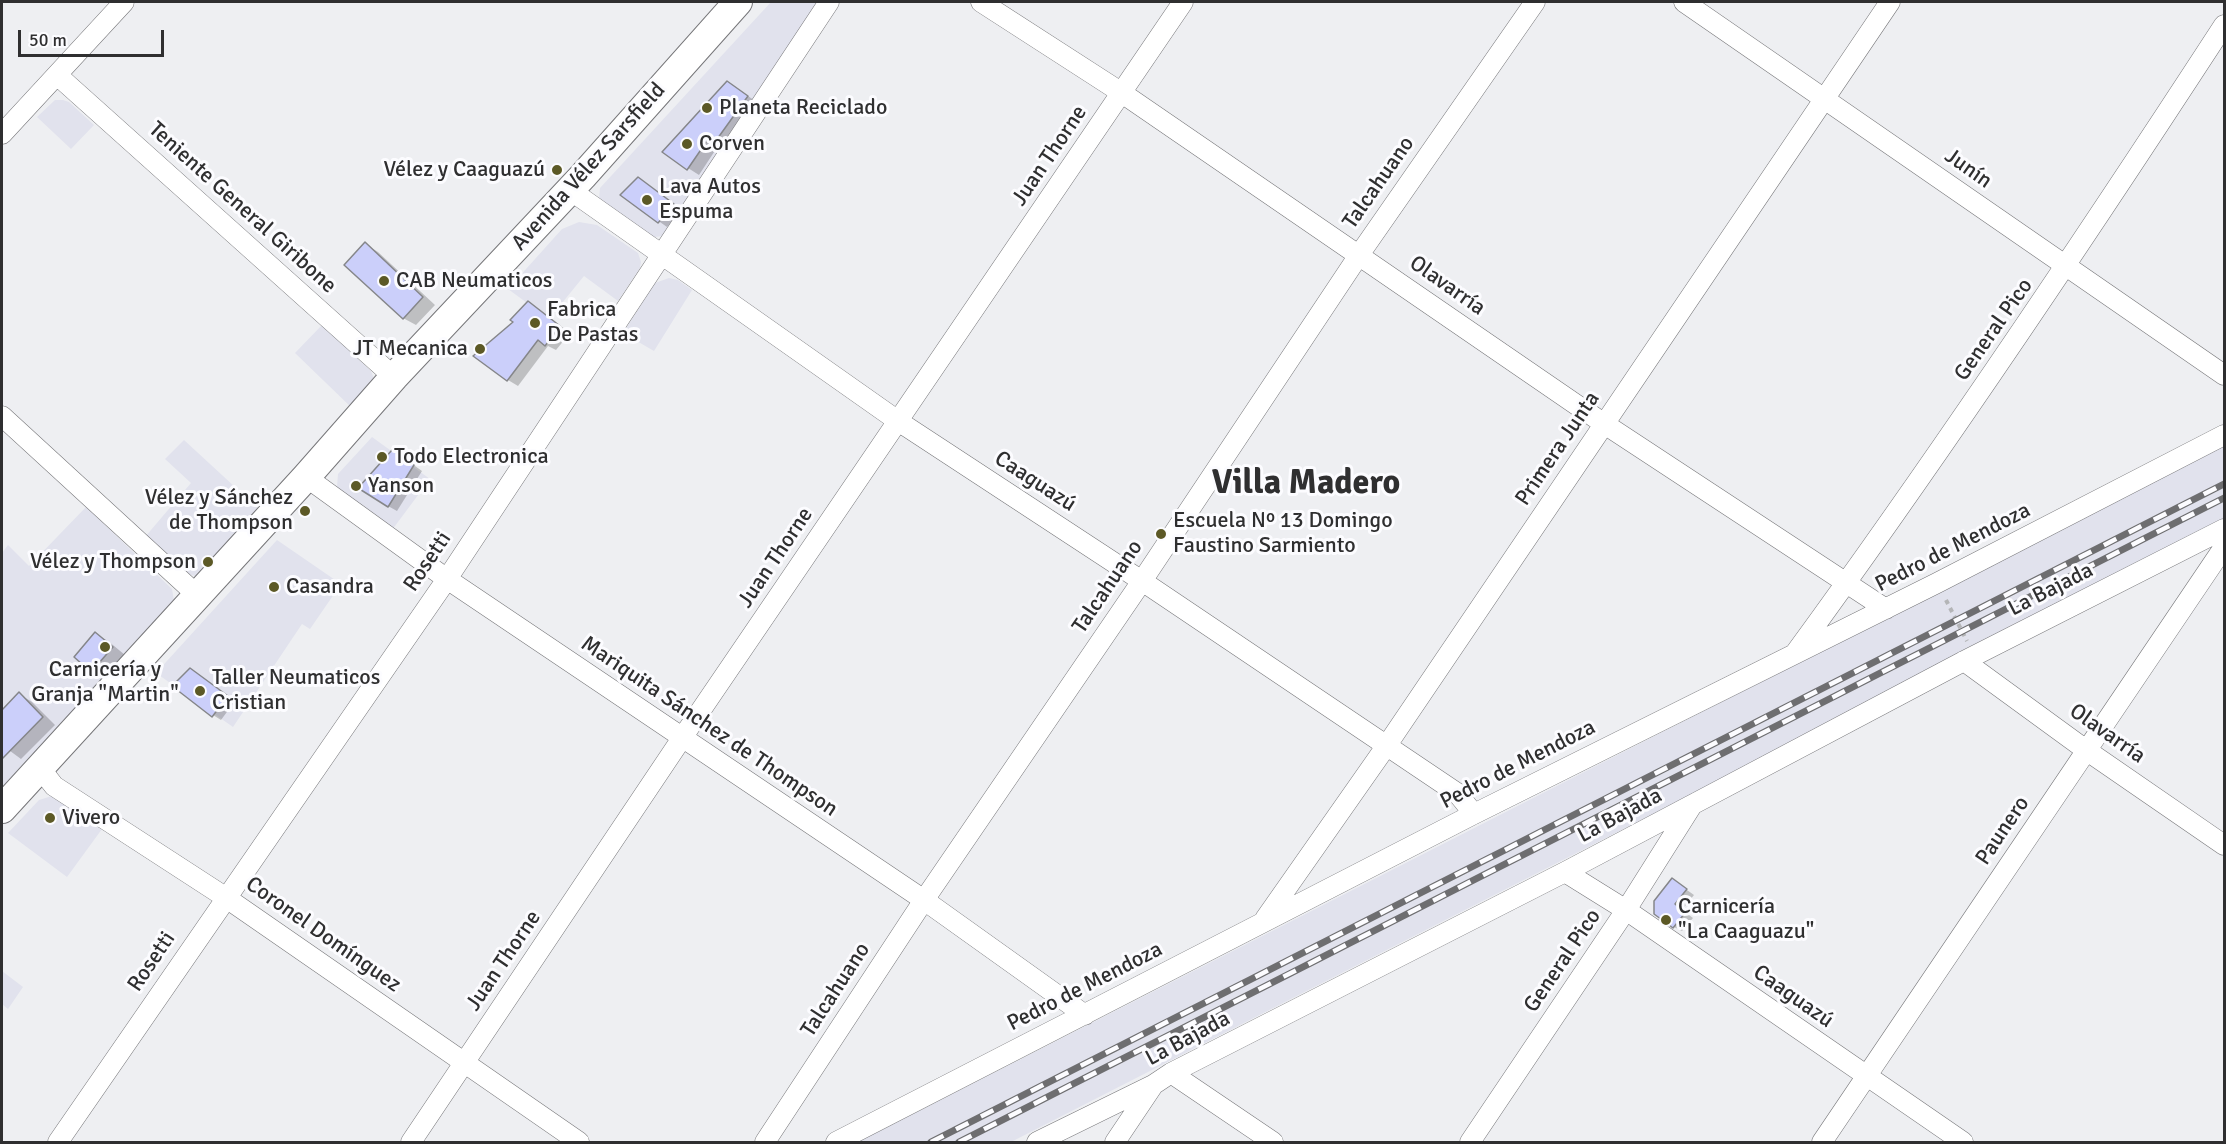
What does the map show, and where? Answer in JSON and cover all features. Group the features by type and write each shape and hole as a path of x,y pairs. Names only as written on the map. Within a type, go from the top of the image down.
{"main road":[{"name":"Avenida Vélez Sarsfield","path":"2,808 306,477 394,377 570,190 738,2"}],"street":[{"path":"2,134 124,2"},
{"name":"Rosetti","path":"58,1143 225,897 447,579 829,2"},
{"name":"Olavarría","path":"981,2 1122,93 1604,423 1886,609"},
{"name":"Juan Thorne","path":"411,1143 682,738 1183,2"},
{"name":"Talcahuano","path":"765,1143 924,900 1142,581 1359,255 1535,2"},
{"name":"Junín","path":"1684,2 2224,375"},
{"name":"Primera Junta","path":"1263,922 1387,745 1890,2"},
{"name":"General Pico","path":"1793,655 1846,584 2067,266 2224,26"},
{"name":"Teniente General Giribone","path":"57,75 394,377"},
{"name":"Caaguazú","path":"570,190 898,421 1142,581 1457,793 1474,814"},
{"path":"2,416 197,595"},
{"name":"Pedro de Mendoza","path":"836,1143 1474,814 1886,609 2224,435"},
{"name":"Mariquita Sánchez de Thompson","path":"306,477 447,579 924,900 1085,1014"},
{"name":"La Bajada","path":"1037,1143 1565,872 1969,658 2224,529"},
{"name":"Paunero","path":"1822,1143 2224,547"},
{"name":"Olavarría","path":"1969,658 2086,750 2224,845"},
{"name":"Coronel Domínguez","path":"40,768 54,786 225,897 579,1143"},
{"name":"General Pico","path":"1470,1143 1626,910 1693,805"},
{"name":"Caaguazú","path":"1565,872 1626,910 1963,1143"},
{"path":"1171,1073 1273,1143"},
{"path":"1115,1143 1153,1085"}],"path":[{"path":"1937,583 1969,658"}],"shaded area":[{"path":"771,2 822,2 669,228 662,236 649,236 599,199 600,188"},
{"path":"55,100 69,102 94,125 71,149 37,117"},
{"path":"579,222 597,225 638,253 640,268 618,301 584,276 549,319 508,289 562,229"},
{"path":"669,278 678,280 692,290 654,351 623,333 655,283"},
{"path":"322,325 371,371 374,379 354,410 295,353"},
{"path":"372,437 430,479 392,530 340,493 337,487 338,474"},
{"path":"184,440 261,511 204,572 195,576 185,573 145,537 191,483 165,459"},
{"path":"2224,446 2224,522 1011,1142 858,1142"},
{"path":"86,507 172,589 174,601 2,793 2,553 8,545 29,566"},
{"path":"277,540 341,584 310,629 302,624 233,727 156,673"},
{"path":"52,796 102,829 67,877 8,833 39,800"},
{"path":"2,971 23,987 8,1009 2,1004"}],"building":[{"path":"727,81 748,96 715,142 711,135 687,170 662,152"},
{"name":"Lava Autos Espuma","path":"638,177 674,204 658,223 620,195"},
{"name":"CAB Neumaticos","path":"365,242 423,297 403,319 344,265"},
{"path":"528,301 560,326 545,346 538,340 507,381 473,356 513,322 510,320"},
{"path":"392,450 414,465 388,507 358,488"},
{"path":"95,632 113,647 91,672 74,657"},
{"name":"Taller Neumaticos Cristian","path":"190,668 228,696 212,717 172,686"},
{"path":"19,692 43,717 2,759 2,710"},
{"path":"1672,878 1687,889 1675,904 1685,913 1673,928 1654,914 1654,901"}],"railway":[{"path":"931,1142 2224,484"},
{"path":"959,1142 2224,498"}],"place":[{"name":"Planeta Reciclado","path":"707,108"},
{"name":"Corven","path":"687,144"},
{"name":"Vélez y Caaguazú","path":"557,170"},
{"name":"Lava Autos Espuma","path":"647,200"},
{"name":"CAB Neumaticos","path":"384,281"},
{"name":"Fabrica De Pastas","path":"535,323"},
{"name":"JT Mecanica","path":"480,349"},
{"name":"Todo Electronica","path":"382,457"},
{"name":"Yanson","path":"356,486"},
{"name":"Vélez y Sánchez de Thompson","path":"305,511"},
{"name":"Escuela Nº 13 Domingo Faustino Sarmiento","path":"1161,534"},
{"name":"Vélez y Thompson","path":"208,562"},
{"name":"Casandra","path":"274,587"},
{"name":"Carnicería y Granja \"Martin\"","path":"105,647"},
{"name":"Taller Neumaticos Cristian","path":"200,691"},
{"name":"Vivero","path":"50,818"},
{"name":"Carnicería \"La Caaguazu\"","path":"1666,920"}],"district":[{"name":"Villa Madero","path":"1306,484"}]}
